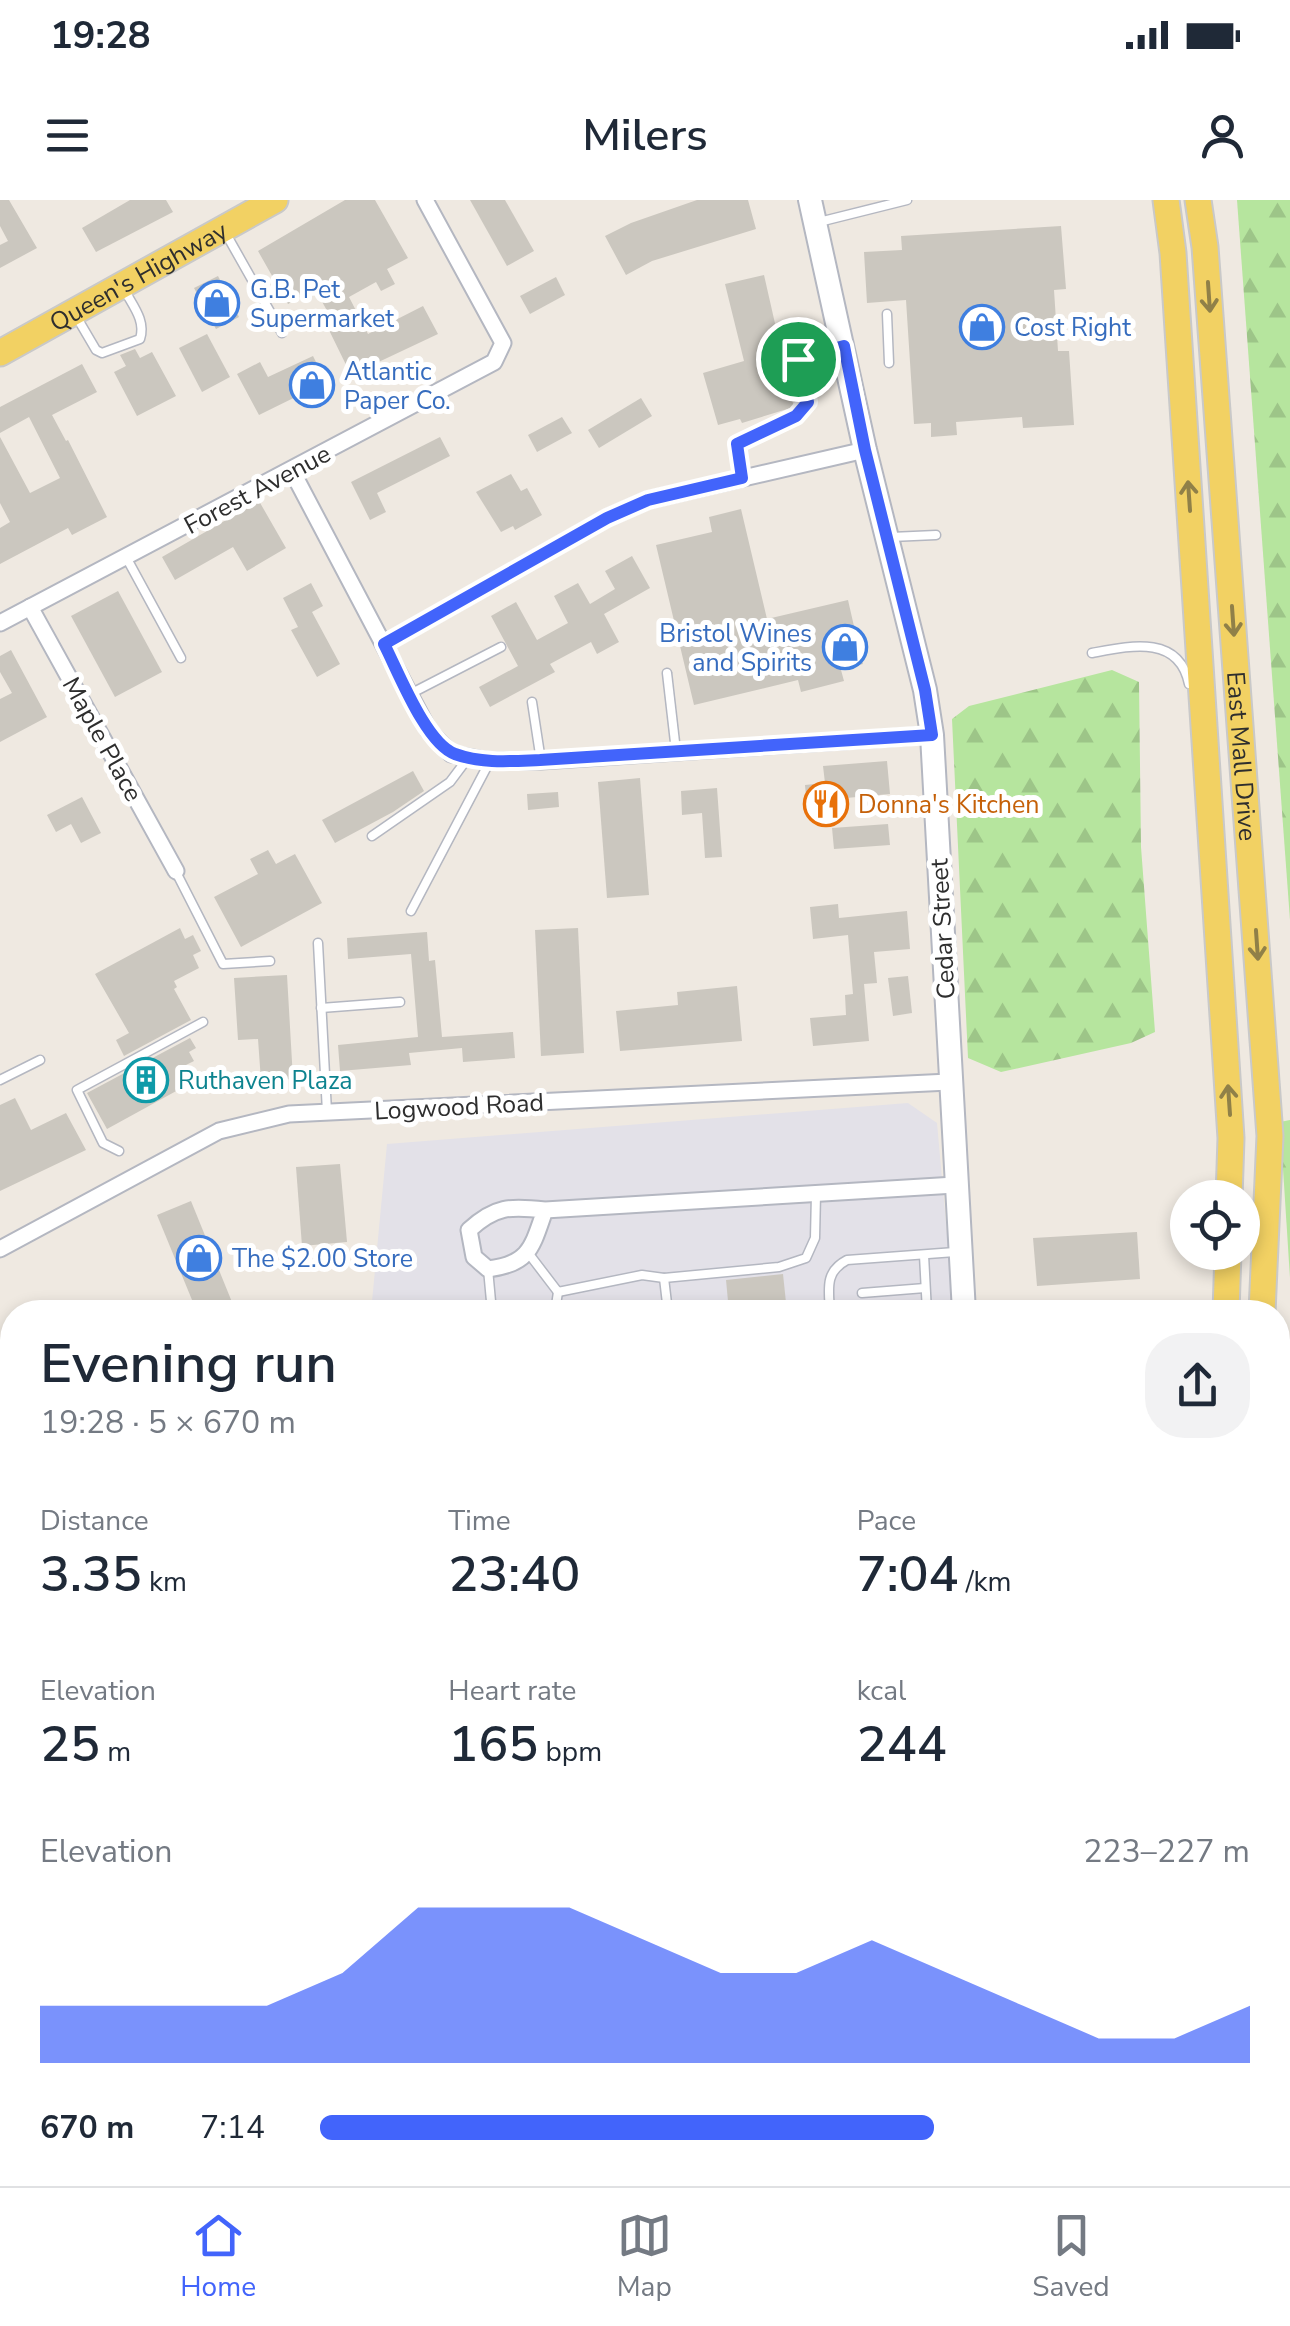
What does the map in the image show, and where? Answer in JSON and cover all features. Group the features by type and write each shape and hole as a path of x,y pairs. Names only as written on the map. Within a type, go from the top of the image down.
{"main road":[{"name":"Queen's Highway","path":"0,353 274,200"},
{"name":"East Mall Drive","path":"1166,200 1173,253 1231,1138 1230,1180"},
{"name":"East Mall Drive","path":"1198,200 1270,1136 1263,1300"},
{"name":"Cedar Street","path":"812,211 865,450 925,690 932,735 963,1300"},
{"path":"1226,1300 1227,1270"}],"street":[{"name":"Forest Avenue","path":"0,623 494,362 503,343 425,200"},
{"path":"384,644 607,518 648,500 865,450"},
{"path":"292,471 429,731 451,754 490,761 540,760 932,735"},
{"name":"Maple Place","path":"30,607 176,871"},
{"name":"Logwood Road","path":"0,1249 220,1130 289,1114 949,1082"},
{"path":"544,1210 529,1254 508,1267 488,1270 474,1257 469,1230 486,1214 513,1206 544,1210 955,1185"}],"lane":[{"path":"812,211 907,200"},
{"path":"223,228 282,332"},
{"path":"74,312 102,354 140,339 141,320 121,285"},
{"path":"888,314 889,363"},
{"path":"742,478 737,444 796,416 808,402 798,359 844,346"},
{"path":"887,538 936,535"},
{"path":"126,557 180,658"},
{"path":"1092,653 1145,644 1169,652 1188,678 1190,693"},
{"path":"410,694 501,648"},
{"path":"667,673 676,751"},
{"path":"532,702 540,760"},
{"path":"1193,723 1207,777"},
{"path":"372,836 450,782 468,757"},
{"path":"411,911 490,761"},
{"path":"176,871 223,964 270,962"},
{"path":"318,943 327,1112"},
{"path":"321,1008 400,1002"},
{"path":"119,1150 103,1143 77,1090 203,1022"},
{"path":"0,1080 40,1060"},
{"path":"558,1292 642,1275 664,1278 779,1267 806,1258 815,1238 816,1193"},
{"path":"829,1300 828,1278 835,1266 847,1260 960,1252"},
{"path":"529,1254 558,1292 557,1300"},
{"path":"924,1255 926,1300"},
{"path":"488,1270 491,1300"},
{"path":"664,1278 667,1300"},
{"path":"862,1293 925,1288"}],"shaded area":[{"path":"908,1103 937,1123 953,1300 372,1300 387,1144"}],"green space":[{"path":"1237,200 1290,200 1290,920"},
{"path":"1112,670 1139,682 1141,847 1155,1032 1131,1043 1001,1072 968,1058 952,719 969,706"},
{"path":"1290,1120 1290,1278 1280,1122"}],"building":[{"path":"0,200 9,200 37,248 0,268 0,245 8,241 0,226"},
{"path":"130,200 166,200 173,212 96,252 82,228"},
{"path":"345,200 375,200 408,258 387,269 395,284 381,291 376,282 349,297 368,334 423,306 438,334 351,375 328,328 335,325 315,289 288,304 258,251"},
{"path":"470,200 505,200 534,251 507,266"},
{"path":"697,200 748,200 756,229 652,261 626,275 605,236"},
{"name":"Cost Right","path":"1061,226 1066,289 1054,290 1058,351 1069,351 1074,425 1023,428 1022,417 956,422 957,435 931,437 931,423 914,424 906,300 867,303 864,252 902,250 901,236"},
{"path":"764,275 779,341 775,342 794,407 742,423 740,419 718,425 703,373 744,361 725,284"},
{"name":"G.B. Pet Supermarket","path":"218,276 239,317 216,329 194,288"},
{"path":"556,277 565,295 530,314 520,296"},
{"path":"207,334 230,377 202,392 179,348"},
{"path":"135,349 140,358 152,352 176,396 137,416 114,372 126,366 120,355"},
{"path":"313,356 326,382 259,415 237,374 260,362 268,377"},
{"path":"82,364 97,392 52,415 107,517 72,535 68,528 0,564 0,528 10,522 0,503 0,437 30,493 60,478 29,417 0,433 0,407"},
{"path":"641,398 652,416 599,448 588,430"},
{"path":"562,417 572,433 537,452 528,435"},
{"path":"440,437 450,456 377,493 386,512 370,520 351,482"},
{"path":"511,474 521,491 527,488 542,515 515,530 513,526 501,532 476,492"},
{"path":"259,501 286,548 247,571 233,547 175,580 162,557"},
{"path":"741,509 767,619 848,600 856,635 862,634 866,653 860,654 863,664 841,670 844,681 801,692 798,680 694,705 656,545 712,532 709,517"},
{"path":"632,556 650,588 604,614 619,642 597,654 591,642 550,664 555,672 490,707 479,687 518,666 491,616 516,602 537,640 568,623 554,596 578,583 590,604 615,589 605,571"},
{"path":"311,583 323,606 312,612 340,664 317,677 291,630 298,627 283,598"},
{"path":"118,591 162,672 115,697 71,616"},
{"path":"11,650 47,717 0,742 0,699 12,693 0,672 0,656"},
{"path":"887,761 890,794 835,799 836,816 808,818 805,785 825,783 823,766"},
{"path":"413,771 424,791 335,843 322,820"},
{"path":"640,778 649,895 607,898 598,782"},
{"path":"717,788 722,857 705,858 702,813 682,815 681,791"},
{"path":"558,792 559,807 528,810 527,794"},
{"path":"82,797 101,833 81,843 71,824 56,832 47,815"},
{"path":"888,824 890,845 834,849 832,828"},
{"path":"268,850 276,864 295,854 322,903 241,947 214,897 258,874 250,859"},
{"path":"838,904 839,918 907,911 910,949 874,952 877,983 864,984 869,1041 813,1046 810,1018 846,1015 845,995 853,994 848,935 813,939 810,907"},
{"path":"180,928 185,939 193,935 201,951 193,955 199,968 174,981 174,989 191,1020 124,1056 116,1040 129,1033 95,974"},
{"path":"578,928 584,1053 541,1056 535,930"},
{"path":"427,932 429,961 435,960 442,1037 513,1032 515,1058 463,1062 462,1048 409,1053 411,1065 340,1071 338,1045 418,1037 411,954 348,959 347,938"},
{"path":"287,975 293,1079 261,1081 258,1039 238,1040 234,978"},
{"path":"908,976 912,1013 893,1016 888,978"},
{"path":"737,986 742,1041 620,1051 616,1011 678,1005 677,992"},
{"name":"Ruthaven Plaza","path":"190,1038 196,1048 189,1052 194,1061 180,1068 189,1084 107,1129 87,1093"},
{"path":"15,1098 31,1130 66,1113 86,1150 0,1191 0,1105"},
{"path":"340,1164 347,1242 302,1246 296,1167"},
{"path":"191,1201 231,1300 192,1300 157,1215"},
{"path":"1137,1232 1140,1279 1037,1286 1033,1238"},
{"path":"783,1274 786,1300 728,1300 726,1280"}],"place":[{"name":"G.B. Pet Supermarket","path":"217,303"},
{"name":"Cost Right","path":"982,327"},
{"name":"Atlantic Paper Co.","path":"312,385"},
{"name":"Bristol Wines and Spirits","path":"845,647"},
{"name":"Donna's Kitchen","path":"826,804"},
{"name":"Ruthaven Plaza","path":"146,1080"},
{"name":"The $2.00 Store","path":"199,1258"}],"route":[{"path":"844,346 865,450 925,690 932,735 540,760 490,761 451,754 429,731 384,644 607,518 648,500 742,478 737,444 796,416 808,402 798,359 844,346"}]}
